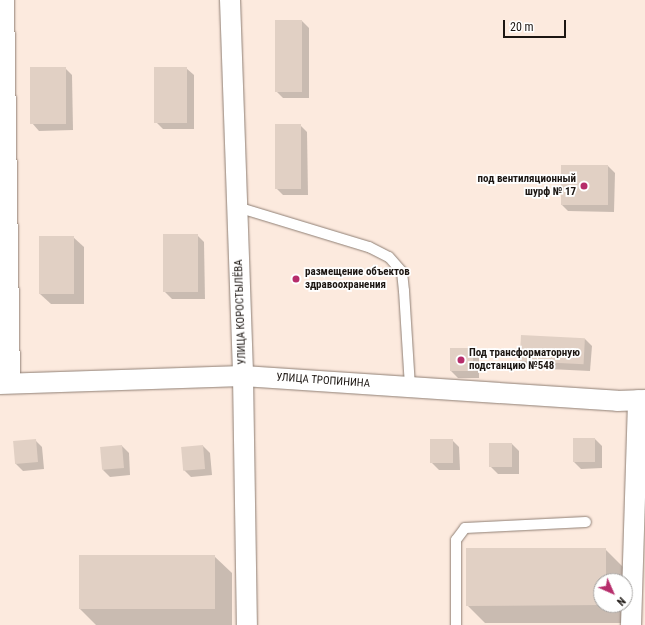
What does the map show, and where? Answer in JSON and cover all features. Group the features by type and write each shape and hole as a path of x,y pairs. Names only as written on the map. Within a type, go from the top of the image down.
{"street":[{"path":"4,0 5,384"},
{"name":"УЛИЦА КОРОСТЫЛЁВА","path":"230,0 243,376 247,625"},
{"name":"УЛИЦА ТРОПИНИНА","path":"5,384 243,376 617,401 642,400"},
{"path":"631,625 642,400"}],"lane":[{"path":"237,207 369,247 389,257 402,272 410,387"},
{"path":"456,625 456,540 465,528 586,522"}],"building":[{"path":"275,20 302,20 302,92 275,92"},
{"path":"30,67 66,67 66,124 30,124"},
{"path":"154,67 187,67 187,123 154,123"},
{"path":"275,124 301,124 301,189 275,189"},
{"name":"под вентиляционный шурф № 17","path":"561,165 608,165 608,205 561,205"},
{"path":"163,234 198,234 198,292 163,292"},
{"path":"39,236 74,236 74,294 39,294"},
{"path":"521,335 585,338 584,364 520,361"},
{"name":"Под трансформаторную подстанцию №548","path":"450,348 473,348 473,371 450,371"},
{"path":"573,438 595,438 595,462 573,462"},
{"path":"36,439 38,462 15,464 13,441"},
{"path":"430,439 453,439 453,463 430,463"},
{"path":"489,443 512,443 512,467 489,467"},
{"path":"122,445 124,468 102,470 100,447"},
{"path":"203,445 205,469 183,471 181,447"},
{"path":"466,548 606,548 606,573 593,573 593,605 466,606"},
{"path":"79,555 215,555 215,609 79,609"}],"place":[{"name":"под вентиляционный шурф № 17","path":"584,186"},
{"name":"размещение объектов здравоохранения","path":"296,279"},
{"name":"Под трансформаторную подстанцию №548","path":"461,360"}]}
